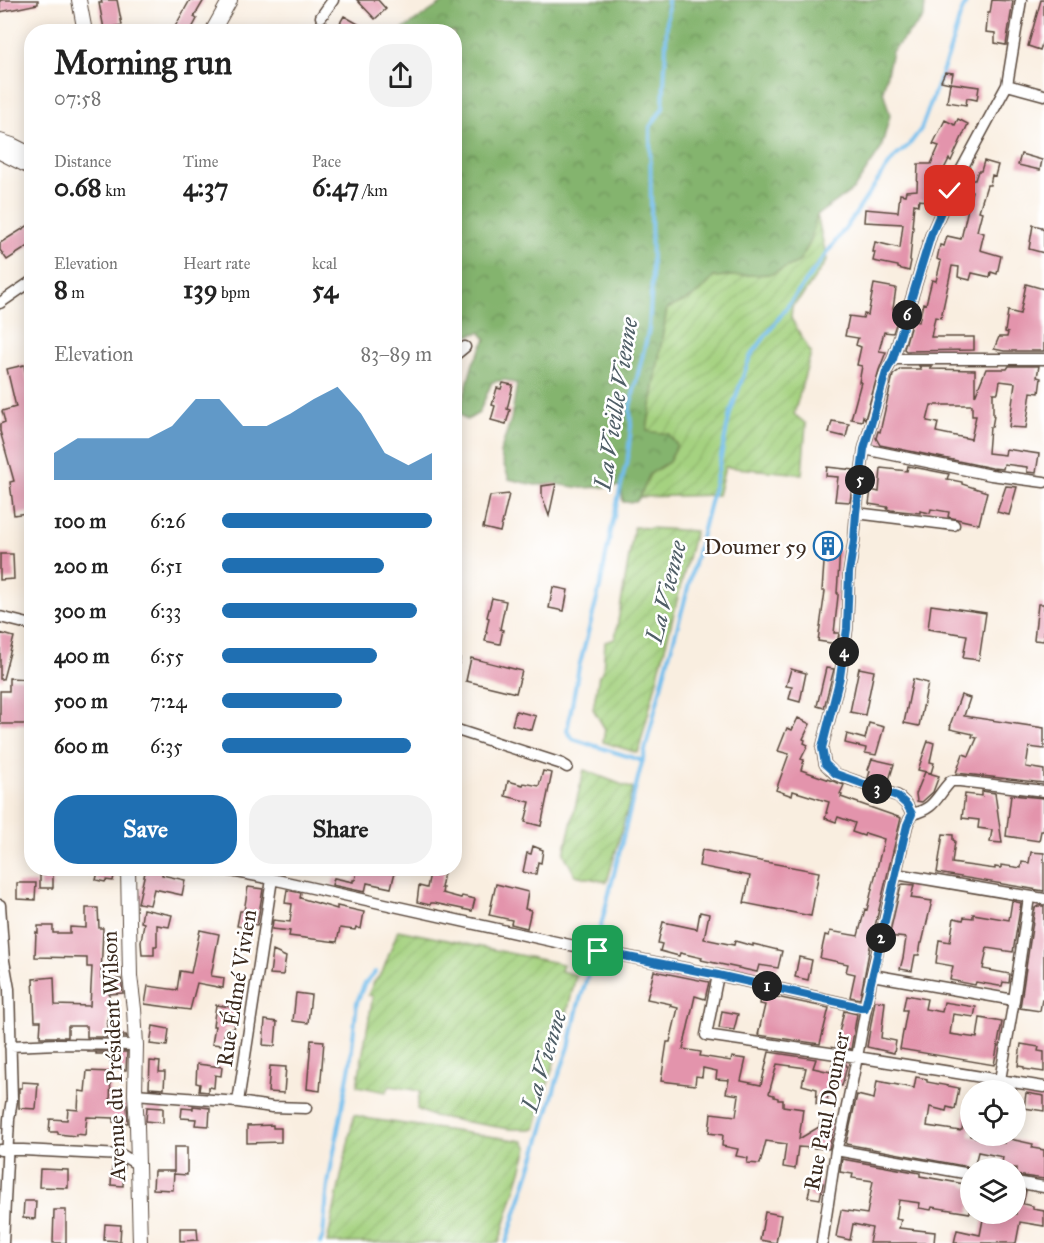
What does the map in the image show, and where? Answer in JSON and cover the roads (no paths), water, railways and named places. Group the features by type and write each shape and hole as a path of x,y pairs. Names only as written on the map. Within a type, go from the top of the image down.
{"street":[{"path":"79,0 84,24"},
{"path":"216,24 230,0"},
{"path":"321,17 333,0"},
{"path":"1021,0 1007,86 952,187 931,235 893,359 886,372 864,449 849,573 847,629 840,677 822,748 825,764 836,774 897,796 907,805 912,814 925,810 936,801 951,781 1044,791"},
{"path":"1007,86 1044,95"},
{"path":"0,141 24,152"},
{"path":"0,152 24,164"},
{"path":"0,303 24,287"},
{"path":"893,359 1044,359"},
{"path":"864,449 991,475 1044,482"},
{"path":"856,513 954,525"},
{"path":"0,617 24,623"},
{"path":"462,732 567,767"},
{"name":"Rue Paul Doumer","path":"822,1242 836,1150 857,1057 865,1008 907,825 912,814"},
{"path":"896,874 1044,899"},
{"name":"Avenue du Président Wilson","path":"128,876 130,976 136,1045 135,1094 140,1243"},
{"path":"257,876 865,1008"},
{"name":"Rue Édmé Vivien","path":"238,1102 272,879"},
{"path":"718,975 706,1035 1000,1080 1029,897"},
{"path":"0,905 4,961 9,989 12,1099 4,1150 3,1243"},
{"path":"872,975 1014,1000"},
{"path":"10,1046 136,1045"},
{"path":"1026,1084 1044,1087"},
{"path":"135,1094 306,1108"},
{"path":"122,1155 137,1141"},
{"path":"4,1150 122,1155 138,1166"},
{"path":"836,1150 960,1172"},
{"path":"1026,1184 1044,1187"},
{"path":"822,1242 834,1243"}],"waterway":[{"name":"La Vieille Vienne","path":"643,761 573,739 567,731 579,667 600,587 627,465 631,426 630,407 649,329 652,280 650,127 663,108 668,0"},
{"name":"La Vienne","path":"506,1243 569,1047 718,471 730,413 750,357 852,219 882,174 921,129 967,0"},
{"path":"320,1243 323,1236 328,1184 350,1065 357,1002 364,985 375,972"}],"place":[{"name":"Doumer 59","path":"828,546"}]}
